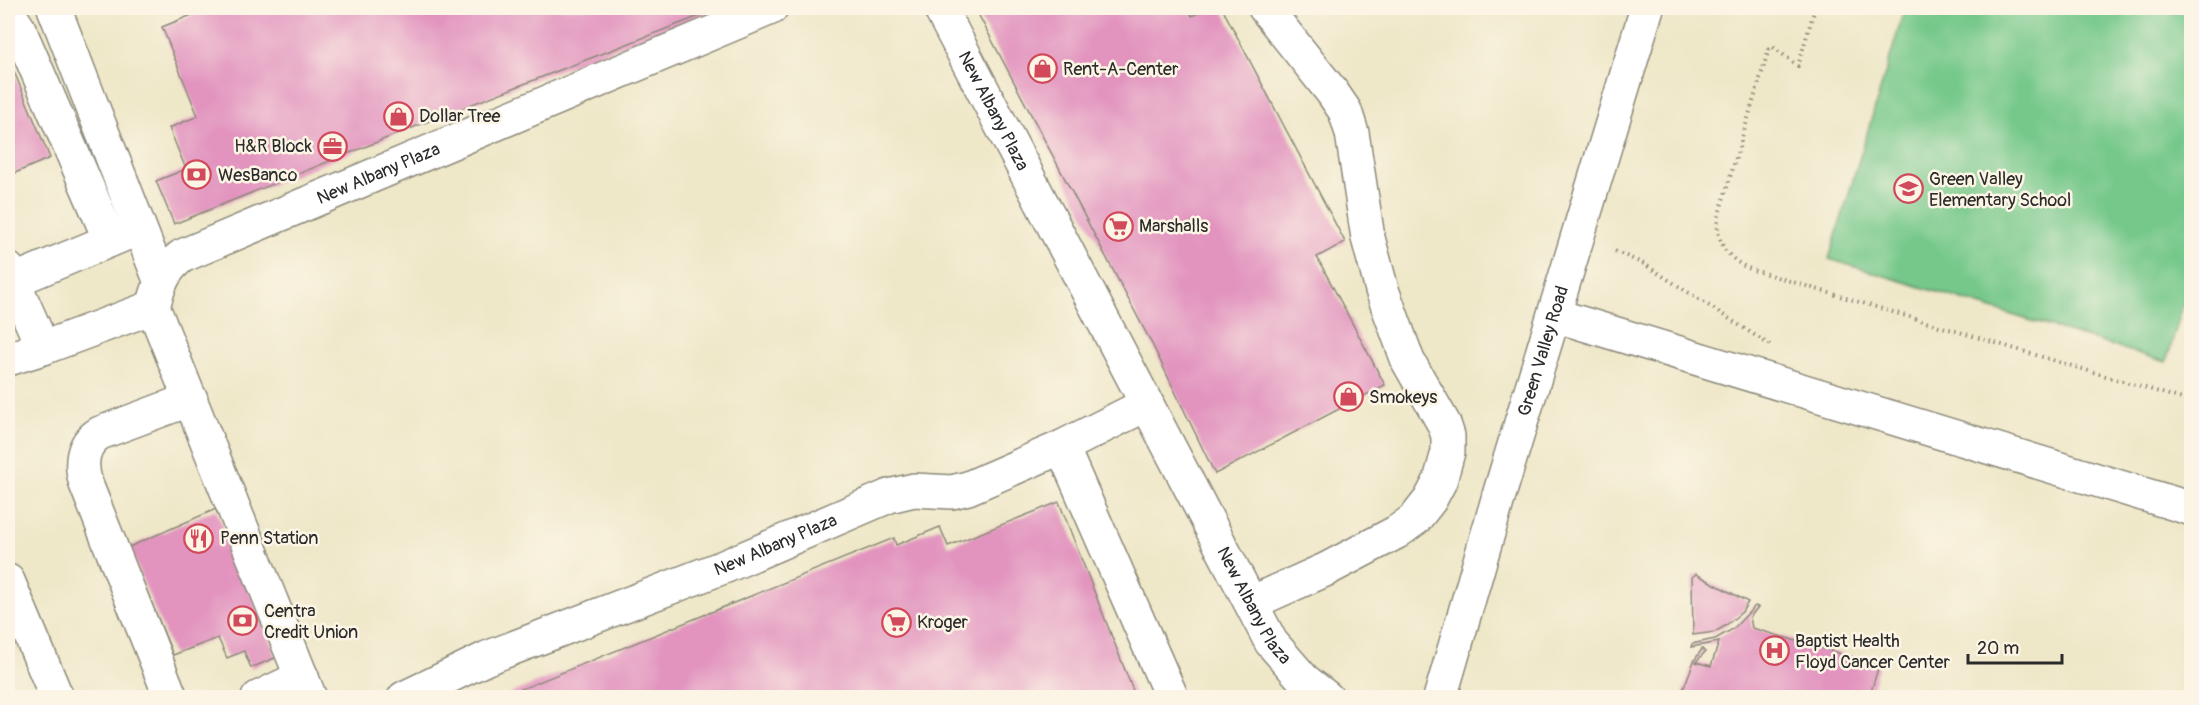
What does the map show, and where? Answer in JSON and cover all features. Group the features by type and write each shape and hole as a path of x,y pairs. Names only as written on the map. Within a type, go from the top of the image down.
{"street":[{"path":"54,8 140,228 156,294 191,399 306,687 258,698"},
{"name":"New Albany Plaza","path":"8,358 43,348 156,294 172,263 182,256 771,8"},
{"name":"New Albany Plaza","path":"940,8 1271,642 1304,680 1327,698"},
{"path":"1251,603 1327,569 1397,532 1415,519 1430,500 1440,481 1448,452 1448,436 1444,424 1408,361 1382,290 1368,238 1352,133 1345,111 1265,8"},
{"name":"Green Valley Road","path":"1440,698 1503,480 1647,8"},
{"path":"8,16 19,29 110,240"},
{"path":"43,348 10,275 140,228"},
{"path":"1554,315 2192,509"},
{"path":"171,698 86,484 84,454 91,438 100,433 191,399"},
{"name":"New Albany Plaza","path":"404,698 488,658 716,570 889,496 914,490 952,492 968,488 1062,447 1147,405"},
{"path":"1062,447 1172,698"},
{"path":"8,581 57,698"}],"path":[{"path":"1815,8 1798,66 1773,47 1769,48 1718,217 1718,235 1727,254 1753,270 2192,402"},
{"path":"1615,251 1649,267 1776,348"}],"green space":[{"path":"1905,8 2191,8 2191,279 2166,362 1829,259"}],"building":[{"path":"209,8 720,8 444,115 174,224 156,181 186,169 169,128 198,116 162,27"},
{"path":"975,8 1187,8 1192,16 1207,8 1222,8 1345,242 1317,257 1385,385 1215,474 1153,346"},
{"path":"8,57 50,158 8,176"},
{"name":"Kroger","path":"1059,502 1136,698 499,698 894,538 896,545 940,527 948,546"},
{"path":"216,509 277,657 251,668 244,651 227,658 218,638 173,655 129,547"},
{"path":"1696,574 1748,602 1742,612 1715,632 1693,635 1692,577"},
{"name":"Baptist Health Floyd Cancer Center","path":"1755,606 1758,607 1750,617 1752,628 1879,665 1869,698 1683,698 1683,690 1694,661 1702,649 1705,652 1696,662 1711,666 1719,642 1691,647 1692,644 1715,639 1733,629"}],"place":[{"name":"Rent-A-Center","path":"1042,69"},
{"name":"Dollar Tree","path":"398,116"},
{"name":"H&R Block","path":"333,146"},
{"name":"WesBanco","path":"197,175"},
{"name":"Green Valley Elementary School","path":"1908,189"},
{"name":"Marshalls","path":"1118,226"},
{"name":"Smokeys","path":"1348,397"},
{"name":"Penn Station","path":"199,538"},
{"name":"Centra Credit Union","path":"243,621"},
{"name":"Kroger","path":"896,622"},
{"name":"Baptist Health Floyd Cancer Center","path":"1774,651"}]}
